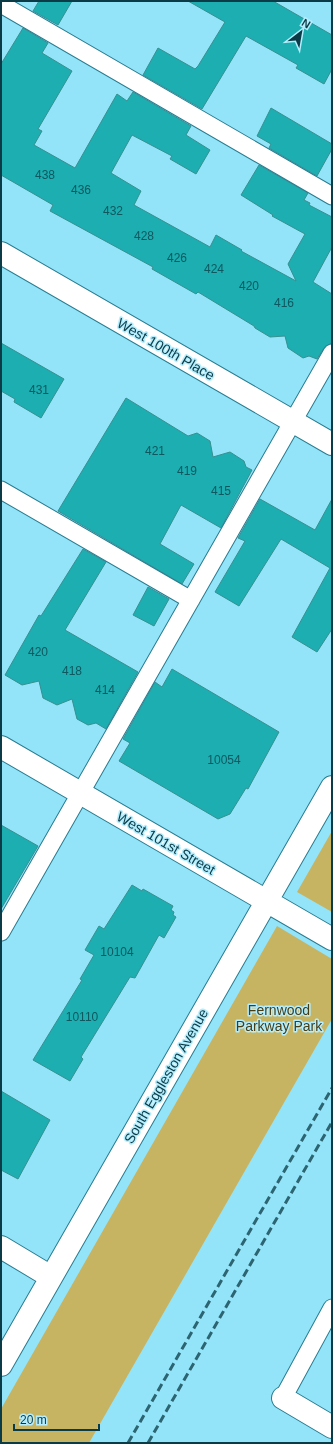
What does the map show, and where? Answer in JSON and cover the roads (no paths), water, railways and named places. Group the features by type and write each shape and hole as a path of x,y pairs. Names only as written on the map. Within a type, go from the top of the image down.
{"street":[{"name":"West 100th Place","path":"1,253 332,444"},
{"name":"West 101st Street","path":"1,748 332,939"},
{"name":"South Eggleston Avenue","path":"1,1365 332,787"},
{"path":"1,1247 51,1277"},
{"path":"283,1398 332,1427"}],"lane":[{"path":"1,4 332,196"},
{"path":"1,932 332,353"},
{"path":"1,490 191,600"},
{"path":"283,1398 332,1308"}],"railway":[{"path":"128,1443 332,1088"},
{"path":"148,1443 332,1122"}],"park label":[{"name":"Fernwood Parkway Park","path":"279,1018"}]}
